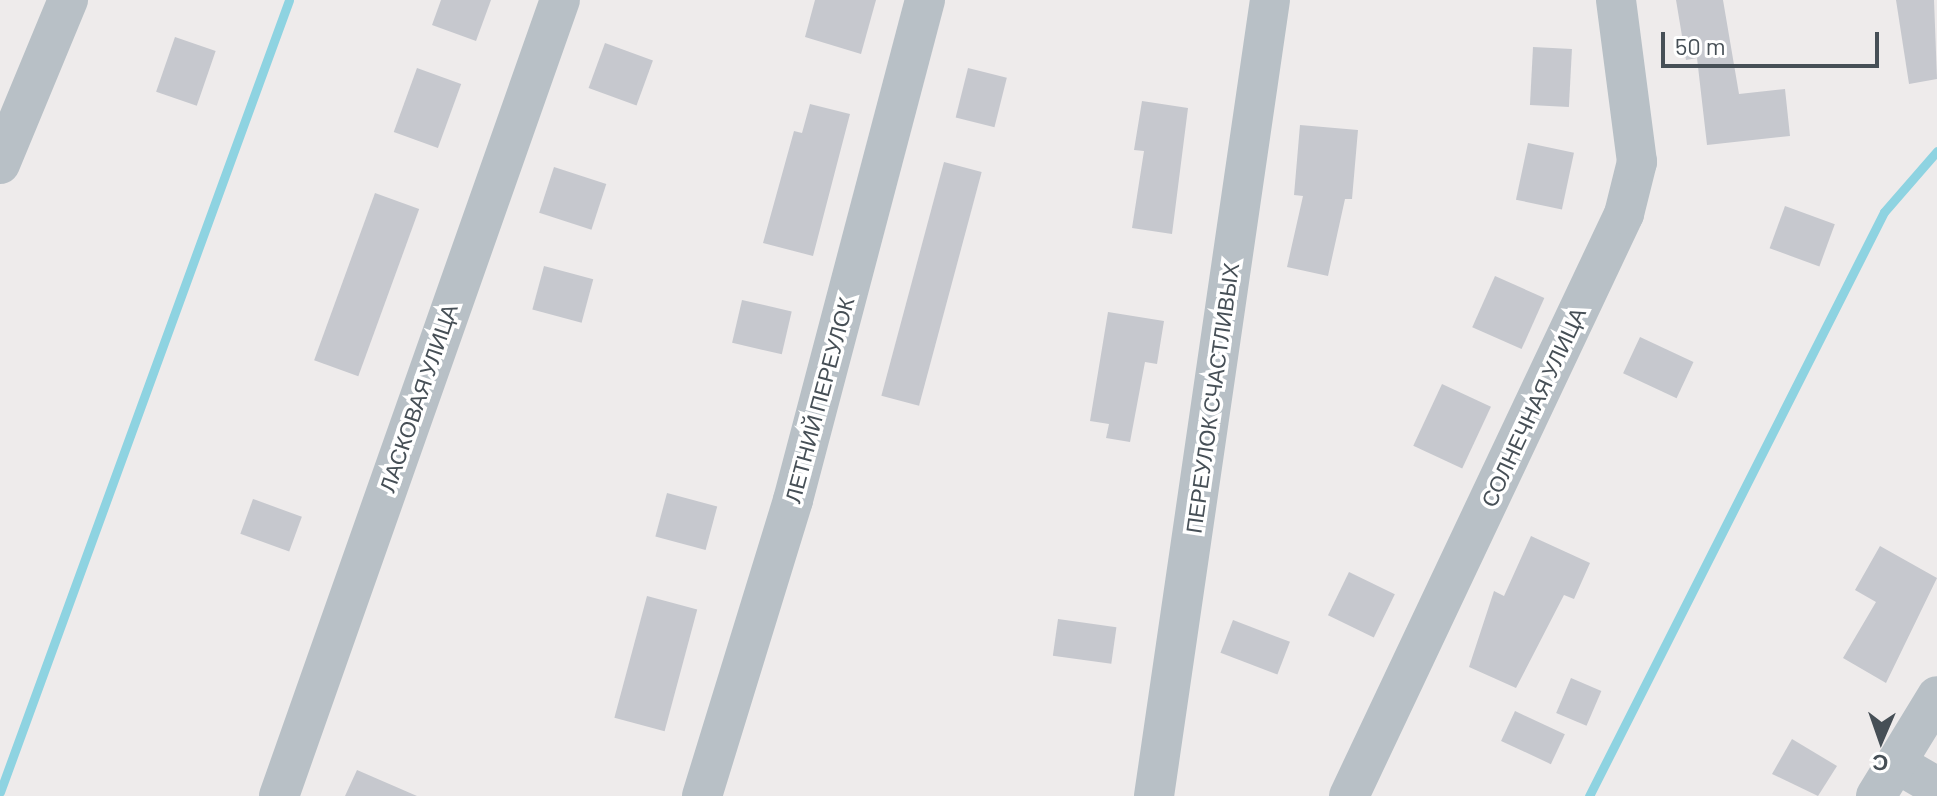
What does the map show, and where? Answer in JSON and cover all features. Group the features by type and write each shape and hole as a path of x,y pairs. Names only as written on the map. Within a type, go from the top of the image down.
{"street":[{"path":"0,164 68,0"},
{"name":"ЛАСКОВАЯ УЛИЦА","path":"279,796 560,0"},
{"name":"ЛЕТНИЙ ПЕРЕУЛОК","path":"702,796 793,500 925,0"},
{"name":"ПЕРЕУЛОК СЧАСТЛИВЫХ","path":"1154,796 1270,0"},
{"name":"СОЛНЕЧНАЯ УЛИЦА","path":"1349,796 1624,214 1637,162 1616,0"},
{"path":"1937,696 1886,780 1937,787"}],"building":[{"path":"441,0 491,0 476,41 432,25"},
{"path":"815,0 876,0 861,54 805,37"},
{"path":"1676,0 1723,0 1739,94 1785,89 1790,136 1707,145 1697,58 1686,60"},
{"path":"1896,0 1934,0 1937,79 1909,84"},
{"path":"175,37 216,51 197,106 156,92"},
{"path":"605,43 653,60 637,106 589,88"},
{"path":"1533,47 1572,49 1569,107 1530,105"},
{"path":"417,68 461,84 438,148 394,132"},
{"path":"968,68 1007,78 994,127 956,117"},
{"path":"1142,101 1188,108 1172,234 1132,228 1144,151 1134,150"},
{"path":"810,104 850,114 813,256 763,243 794,131 802,133"},
{"path":"1300,125 1358,130 1352,199 1345,199 1328,276 1287,267 1303,196 1294,195"},
{"path":"1528,143 1574,153 1562,210 1516,200"},
{"path":"944,162 982,172 919,406 881,396"},
{"path":"554,167 606,184 591,230 539,213"},
{"path":"375,193 419,209 358,376 314,360"},
{"path":"1785,206 1835,224 1819,266 1770,248"},
{"path":"544,266 593,279 582,323 532,309"},
{"path":"1495,276 1544,298 1522,349 1472,327"},
{"path":"742,300 792,311 782,354 732,343"},
{"path":"1108,312 1164,321 1157,364 1145,362 1130,442 1106,438 1109,424 1090,421"},
{"path":"1640,337 1693,362 1677,398 1623,373"},
{"path":"1442,384 1491,407 1462,468 1413,446"},
{"path":"667,493 717,506 706,550 655,536"},
{"path":"253,499 302,517 289,552 240,534"},
{"path":"1531,536 1590,563 1574,599 1564,595 1516,688 1469,667 1494,591 1504,596"},
{"path":"1880,546 1937,578 1886,683 1843,658 1876,602 1855,590"},
{"path":"1349,572 1395,594 1374,637 1328,615"},
{"path":"647,596 697,609 665,731 614,718"},
{"path":"1058,619 1116,627 1111,664 1053,656"},
{"path":"1233,620 1290,642 1277,675 1220,653"},
{"path":"1571,678 1601,691 1587,726 1556,713"},
{"path":"1515,711 1565,734 1551,764 1501,741"},
{"path":"1792,739 1837,766 1818,796 1772,774"},
{"path":"357,770 417,796 345,796"}],"waterway":[{"path":"0,792 289,0"},
{"path":"1589,796 1884,212 1937,151"}]}
